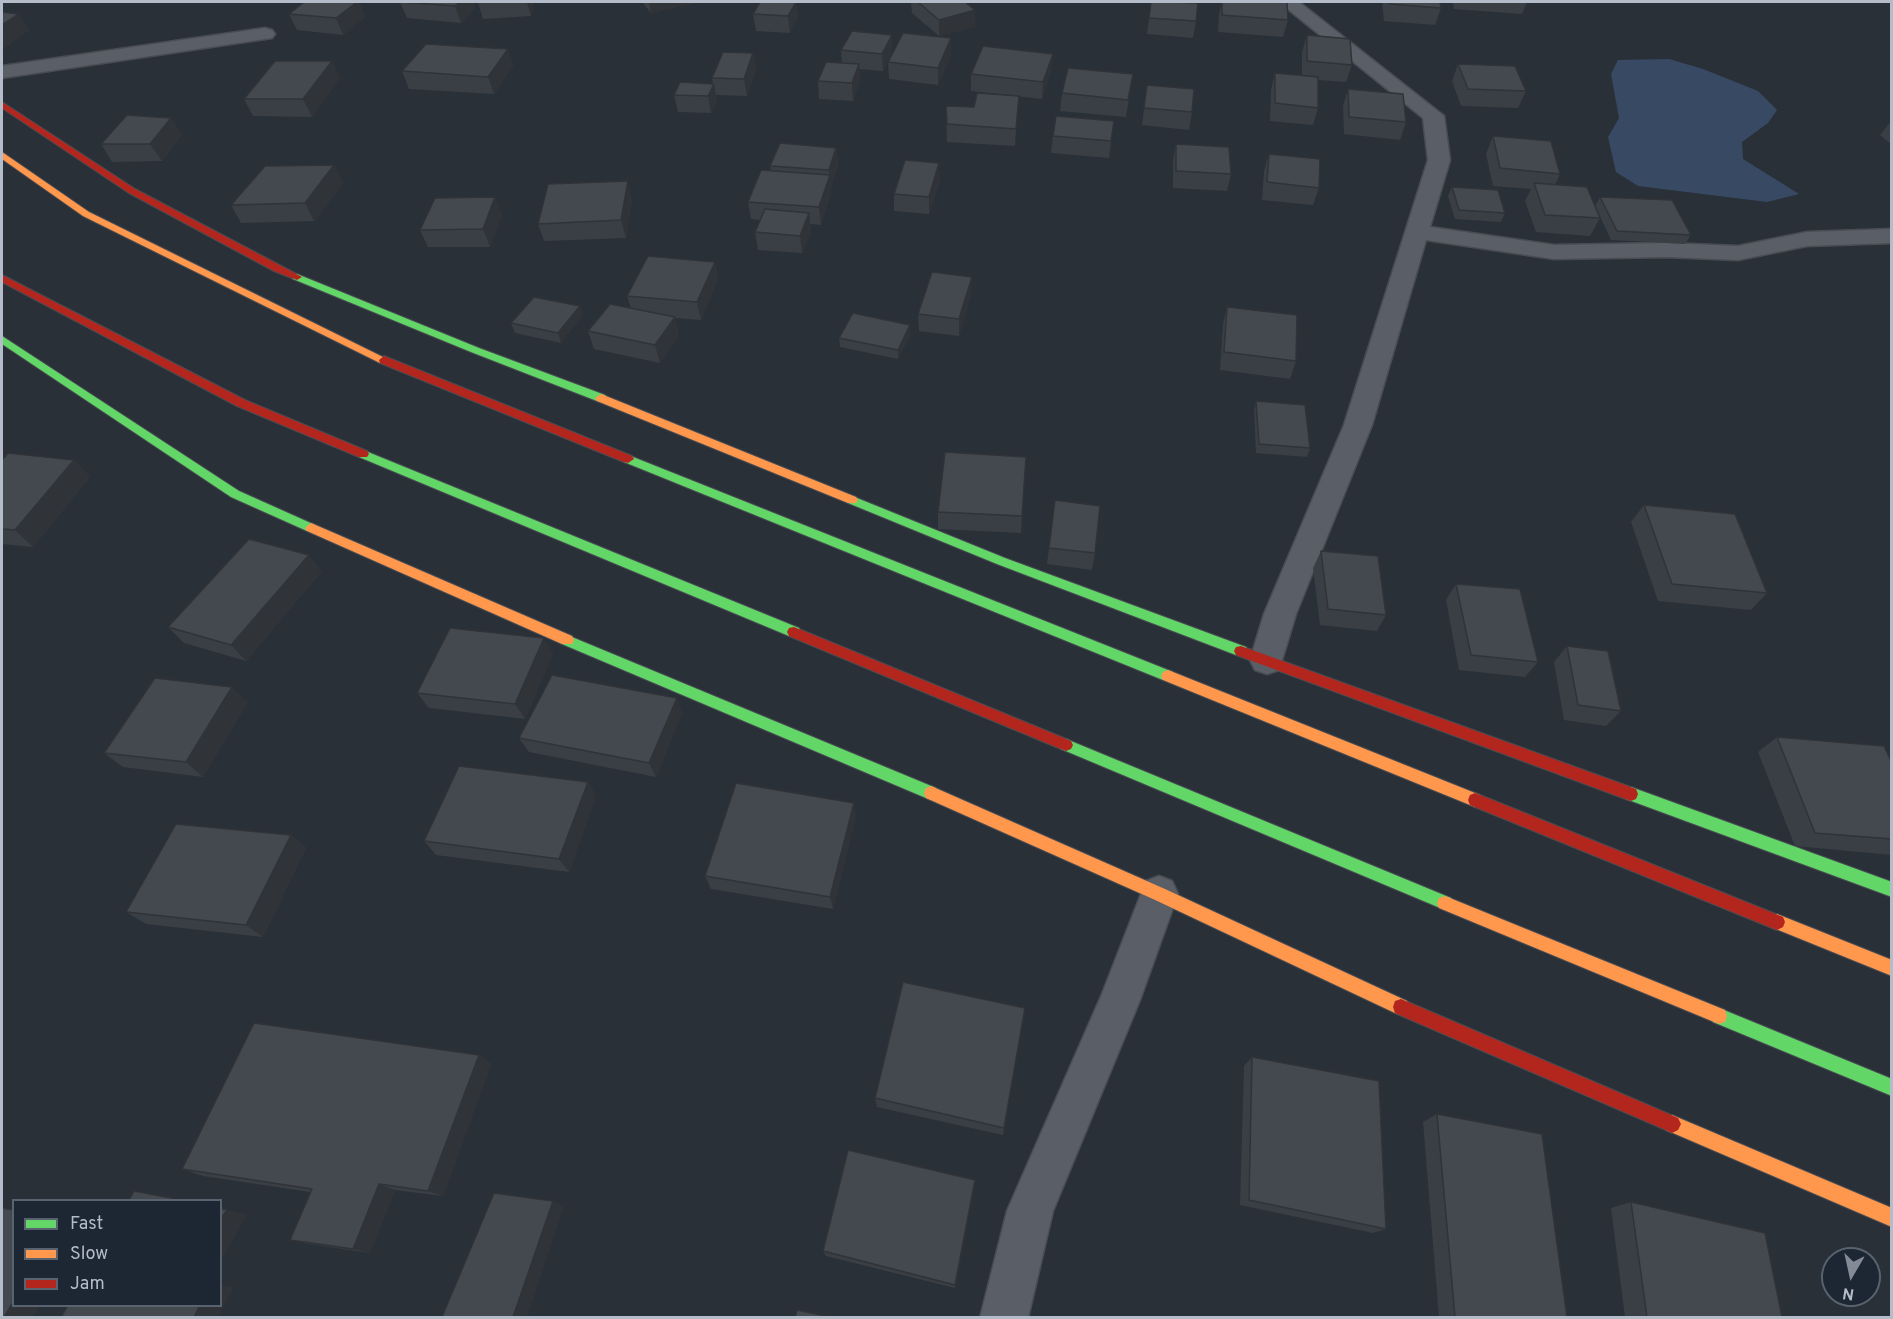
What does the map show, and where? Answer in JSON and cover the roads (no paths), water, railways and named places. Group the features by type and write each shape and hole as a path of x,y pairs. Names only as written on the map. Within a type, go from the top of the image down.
{"main road":[{"path":"2,105 132,191 278,269 475,350 656,418 1001,561 1892,890"},
{"path":"2,154 86,214 371,355 1892,968"},
{"path":"2,278 241,403 1892,1088"},
{"path":"2,339 235,494 489,607 856,760 1159,894 1444,1027 1892,1218"}],"street":[{"path":"1267,660 1280,614 1358,425 1439,160 1433,116 1288,2"},
{"path":"2,72 265,34"},
{"path":"1418,232 1554,252 1667,250 1738,253 1807,239 1892,236"},
{"path":"1004,1317 1030,1211 1120,1000 1159,894"}],"water":[{"path":"1669,59 1703,69 1758,91 1777,110 1768,123 1742,142 1743,159 1799,194 1767,202 1638,186 1616,172 1608,137 1619,118 1611,74 1618,60"}]}
